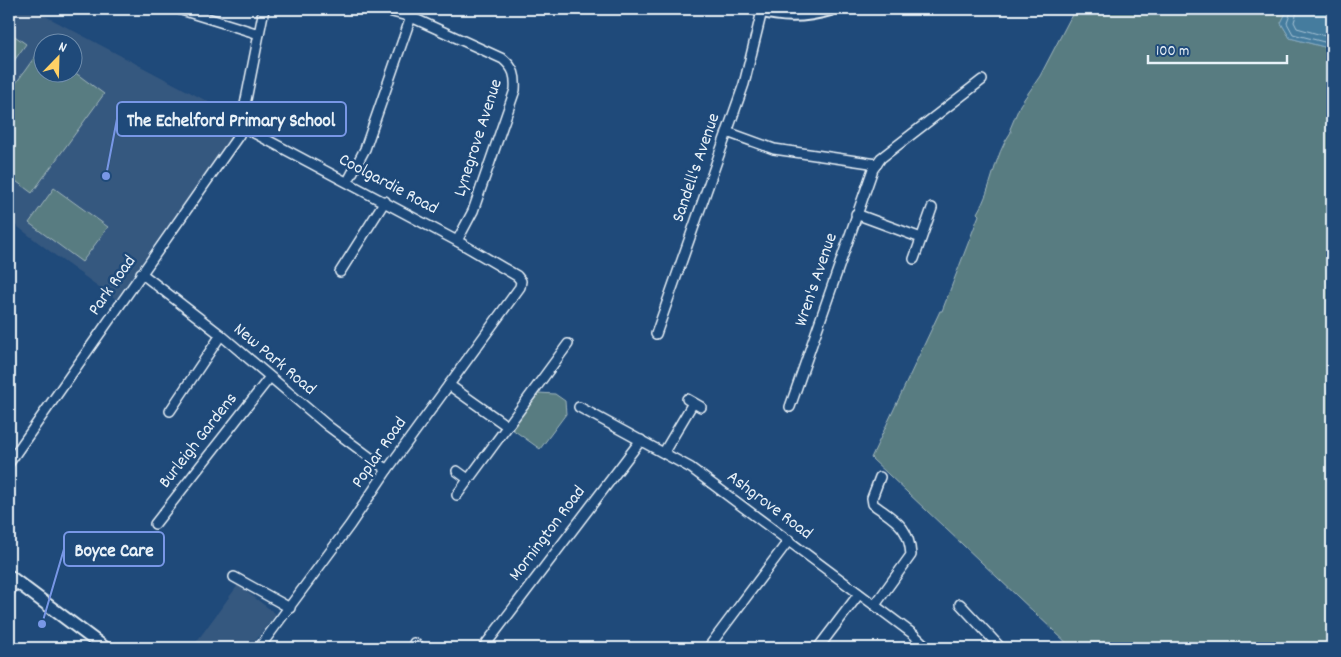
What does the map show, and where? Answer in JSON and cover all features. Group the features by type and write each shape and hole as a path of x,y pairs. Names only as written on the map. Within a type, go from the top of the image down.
{"main road":[{"path":"760,10 789,15 804,15 830,9"}],"street":[{"path":"178,9 259,34"},
{"name":"Park Road","path":"9,463 239,135 264,9"},
{"name":"Lynegrove Avenue","path":"381,9 411,17 503,59 511,66 516,76 515,90 473,211 457,240"},
{"name":"Sandell's Avenue","path":"656,334 744,84 760,10"},
{"path":"348,181 365,150 411,17"},
{"name":"Wren's Avenue","path":"790,407 873,169 881,158 982,80"},
{"name":"Coolgardie Road","path":"241,126 457,240 516,276"},
{"path":"727,132 774,149 877,164"},
{"path":"340,272 385,201"},
{"path":"914,259 932,208"},
{"path":"856,214 921,238"},
{"name":"New Park Road","path":"141,273 220,335 328,426 387,470"},
{"name":"Poplar Road","path":"260,648 520,287 521,281 516,276"},
{"path":"170,411 220,335"},
{"path":"457,494 568,344"},
{"name":"Burleigh Gardens","path":"155,524 270,377"},
{"path":"449,385 507,426"},
{"path":"664,452 694,403"},
{"name":"Ashgrove Road","path":"579,407 691,468 875,605 928,648"},
{"name":"Mornington Road","path":"483,648 641,440"},
{"path":"457,471 468,479"},
{"path":"875,605 911,555 910,545 903,527 873,504 872,498 880,477"},
{"path":"708,648 789,540"},
{"path":"234,577 290,608"},
{"path":"9,592 12,579 105,648"},
{"path":"818,648 860,594"},
{"path":"960,604 1001,648"}],"shaded area":[{"path":"9,9 32,9 76,32 32,32 32,82 82,82 82,35 237,117 233,133 116,299 9,220"},
{"path":"238,585 276,614 250,648 192,648"}],"green space":[{"path":"1075,9 1288,9 1281,23 1290,38 1332,49 1332,648 1072,648 871,458 940,311 942,311 979,215 977,213 987,193 1000,152 1011,132 1010,129 1020,105 1040,76"},
{"path":"9,32 26,44 9,68"},
{"path":"32,61 32,82 82,82 82,78 104,94 32,193 9,176 9,93"},
{"path":"54,188 108,227 82,262 29,223"},
{"path":"539,393 555,394 565,401 566,414 540,449 512,429"}],"water":[{"path":"1288,9 1332,9 1332,49 1290,38 1281,23"}],"place":[{"name":"The Echelford Primary School","path":"106,176"},
{"name":"Boyce Care","path":"42,624"}]}
